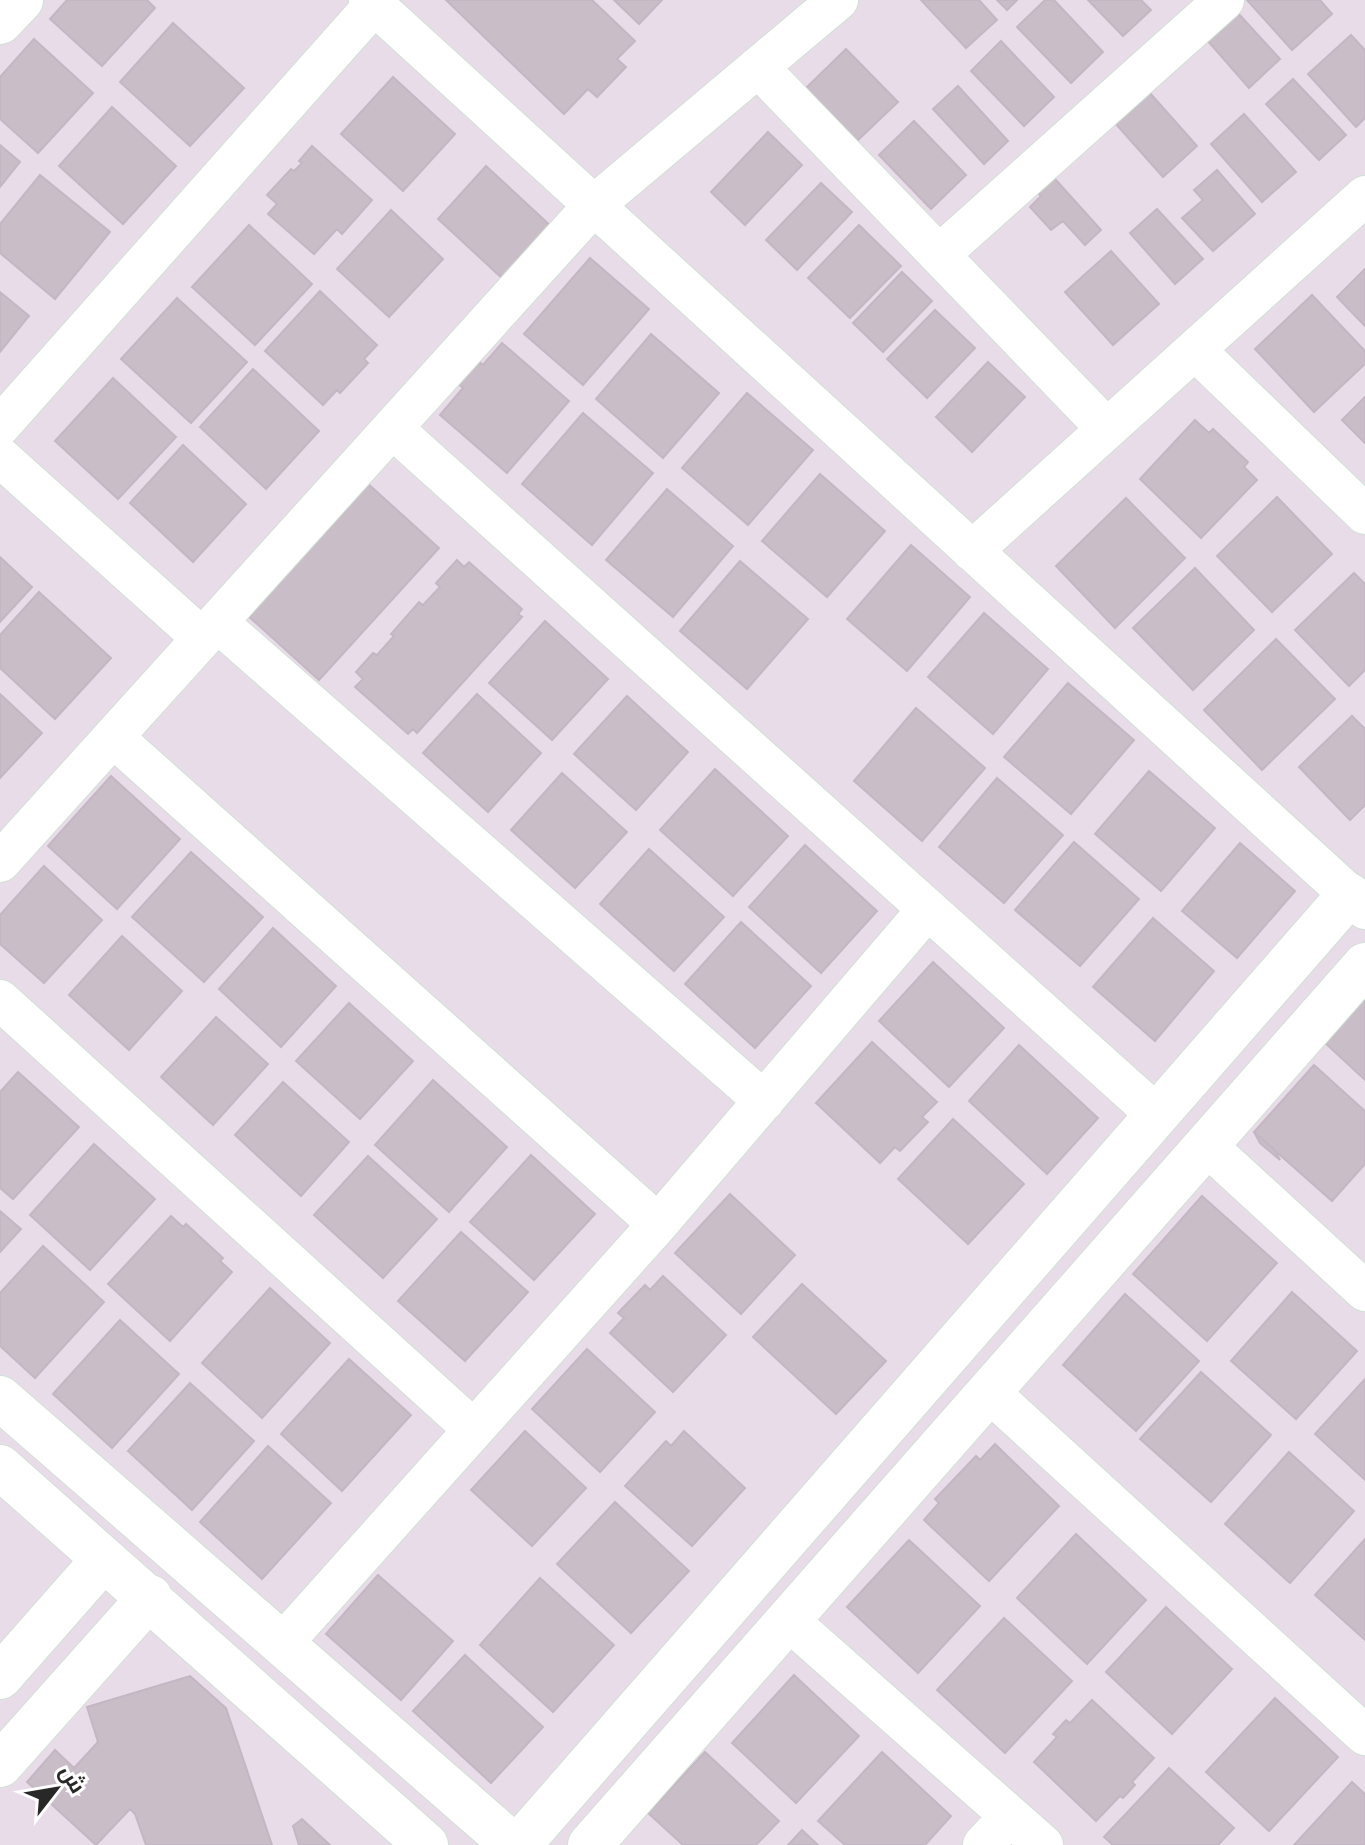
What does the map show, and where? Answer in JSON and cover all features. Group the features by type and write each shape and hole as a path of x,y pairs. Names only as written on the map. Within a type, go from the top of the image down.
{"street":[{"path":"0,22 21,0"},
{"path":"0,862 593,206 838,0"},
{"path":"939,255 1224,0"},
{"path":"0,426 372,2 1357,902 1157,1115 519,1845"},
{"path":"758,67 1107,429"},
{"path":"972,551 1365,196"},
{"path":"1195,350 1365,514"},
{"path":"392,428 1157,1115"},
{"path":"0,457 210,630 764,1101"},
{"path":"113,737 658,1224"},
{"path":"282,1644 658,1224 927,910"},
{"path":"590,1845 1365,965"},
{"path":"0,1000 473,1429"},
{"path":"1206,1145 1365,1291"},
{"path":"989,1392 1365,1735"},
{"path":"0,1398 513,1845"},
{"path":"0,1467 426,1845"},
{"path":"0,1677 103,1560"},
{"path":"0,1765 150,1597"},
{"path":"788,1620 1043,1845"},
{"path":"983,1845 1010,1816"}],"building":[{"path":"67,0 147,0 155,8 102,66 50,19"},
{"path":"446,0 592,0 635,41 617,59 626,67 597,97 588,89 564,114"},
{"path":"614,0 662,0 639,24"},
{"path":"921,0 979,0 997,20 966,48"},
{"path":"997,0 1017,0 1007,10"},
{"path":"1045,0 1054,0 1103,52 1071,83 1017,27"},
{"path":"1088,0 1141,0 1151,10 1123,36"},
{"path":"1247,0 1320,0 1332,14 1292,50"},
{"path":"1237,12 1280,59 1249,88 1207,40"},
{"path":"173,23 244,88 190,146 120,82"},
{"path":"1351,35 1365,50 1365,118 1356,127 1308,74"},
{"path":"34,39 93,93 38,153 0,119 0,77"},
{"path":"1001,41 1054,97 1024,126 971,71"},
{"path":"846,49 898,102 857,141 806,88"},
{"path":"393,77 455,134 403,191 341,134"},
{"path":"1293,79 1346,135 1319,160 1266,104"},
{"path":"958,86 1008,141 984,164 933,109"},
{"path":"1149,92 1197,146 1163,177 1115,123"},
{"path":"112,107 176,166 123,224 59,166"},
{"path":"1244,114 1296,172 1262,202 1211,144"},
{"path":"914,121 966,175 931,209 879,155"},
{"path":"768,132 802,165 745,225 711,192"},
{"path":"0,145 20,162 0,187"},
{"path":"312,146 372,200 342,234 337,229 314,254 268,214 277,204 267,195 291,169 294,171 302,163 299,161"},
{"path":"486,166 552,227 504,280 438,219"},
{"path":"1046,169 1101,230 1085,245 1063,221 1051,230 1030,207 1041,196 1029,183"},
{"path":"1217,170 1255,214 1213,251 1182,218 1203,200 1194,190"},
{"path":"40,175 110,232 55,299 0,253 0,224"},
{"path":"821,183 852,212 797,270 766,240"},
{"path":"1157,209 1203,259 1175,284 1130,233"},
{"path":"391,210 443,259 389,317 337,269"},
{"path":"249,225 312,284 255,345 192,287"},
{"path":"859,225 901,266 850,318 808,278"},
{"path":"1111,251 1159,304 1113,345 1065,292"},
{"path":"590,258 649,309 583,385 524,334"},
{"path":"1365,269 1365,326 1337,297"},
{"path":"902,272 932,301 883,352 853,323"},
{"path":"320,291 377,345 364,359 368,363 340,393 337,390 323,405 265,351"},
{"path":"0,292 29,316 0,352"},
{"path":"1312,295 1365,351 1365,364 1314,412 1255,349"},
{"path":"177,298 247,362 191,423 121,359"},
{"path":"935,310 975,348 927,398 887,359"},
{"path":"651,334 719,393 663,458 596,399"},
{"path":"502,343 569,401 507,473 440,415 463,388 456,382 476,359 483,365"},
{"path":"988,362 1025,397 972,452 936,417"},
{"path":"253,369 319,431 266,489 200,427"},
{"path":"113,378 176,437 118,499 55,441"},
{"path":"747,393 813,450 748,525 682,468"},
{"path":"1365,397 1365,443 1342,420"},
{"path":"583,413 653,473 592,545 522,484"},
{"path":"1195,420 1209,433 1213,429 1248,462 1244,467 1257,480 1201,538 1140,479"},
{"path":"183,445 246,504 193,562 130,503"},
{"path":"820,474 885,531 827,597 762,541"},
{"path":"366,482 439,548 319,680 246,614"},
{"path":"667,489 733,546 673,617 606,560"},
{"path":"1277,497 1332,554 1272,612 1217,556"},
{"path":"1126,498 1185,558 1115,628 1056,566"},
{"path":"911,545 970,597 907,671 847,619"},
{"path":"0,557 32,587 0,622"},
{"path":"457,560 464,567 469,562 522,609 518,614 522,617 417,733 413,729 408,734 355,687 363,679 356,672 373,653 377,655 419,602 423,605 440,587 436,583"},
{"path":"740,561 808,619 747,689 680,631"},
{"path":"1195,568 1254,630 1193,690 1133,628"},
{"path":"1354,573 1365,584 1365,670 1349,686 1295,630"},
{"path":"39,592 111,658 55,719 0,668 0,635"},
{"path":"984,613 1048,669 993,734 928,677"},
{"path":"545,621 608,679 552,740 489,683"},
{"path":"1276,639 1335,699 1262,770 1204,710"},
{"path":"1068,683 1134,740 1071,814 1004,757"},
{"path":"0,694 42,733 0,778"},
{"path":"477,694 541,753 488,812 423,753"},
{"path":"627,696 688,752 636,810 574,754"},
{"path":"916,708 985,768 922,841 854,781"},
{"path":"1352,716 1365,729 1365,805 1350,820 1299,767"},
{"path":"715,769 788,836 733,896 660,830"},
{"path":"1149,771 1215,828 1161,891 1095,834"},
{"path":"562,773 627,832 575,888 511,830"},
{"path":"111,776 180,839 117,909 48,846"},
{"path":"997,778 1063,835 1004,903 939,847"},
{"path":"1074,842 1139,899 1080,966 1015,910"},
{"path":"1240,843 1295,891 1237,958 1182,911"},
{"path":"805,845 877,911 821,973 749,907"},
{"path":"649,849 724,917 674,971 600,904"},
{"path":"191,852 263,917 204,982 132,917"},
{"path":"44,866 102,920 44,983 0,944 0,915"},
{"path":"1153,918 1214,971 1155,1041 1093,987"},
{"path":"741,922 811,986 755,1048 685,984"},
{"path":"273,928 336,986 281,1047 219,989"},
{"path":"122,936 182,991 129,1050 69,995"},
{"path":"933,962 1004,1028 949,1087 879,1021"},
{"path":"1365,996 1365,1080 1324,1042"},
{"path":"349,1003 413,1061 360,1119 296,1061"},
{"path":"216,1017 268,1064 213,1125 161,1077"},
{"path":"872,1042 937,1102 922,1117 928,1122 900,1151 895,1147 880,1163 816,1103"},
{"path":"1019,1045 1098,1118 1047,1174 969,1101"},
{"path":"1314,1065 1365,1111 1365,1164 1332,1201 1254,1132"},
{"path":"18,1072 79,1127 13,1199 0,1188 0,1092"},
{"path":"433,1080 507,1147 449,1212 375,1145"},
{"path":"283,1082 349,1142 301,1196 235,1135"},
{"path":"953,1119 1024,1184 968,1244 898,1179"},
{"path":"1254,1132 1274,1149 1280,1160 1260,1143"},
{"path":"94,1144 155,1199 90,1270 30,1215"},
{"path":"531,1155 595,1214 534,1280 470,1222"},
{"path":"368,1156 437,1219 383,1278 314,1215"},
{"path":"730,1194 795,1255 741,1314 675,1253"},
{"path":"1202,1196 1277,1263 1207,1341 1133,1274"},
{"path":"0,1211 21,1229 0,1252"},
{"path":"171,1216 183,1227 186,1224 223,1258 220,1261 232,1272 170,1341 108,1284"},
{"path":"461,1232 528,1292 465,1361 398,1301"},
{"path":"43,1246 104,1302 35,1378 0,1346 0,1293"},
{"path":"663,1276 726,1335 673,1392 610,1333 624,1318 618,1313 645,1285 650,1290"},
{"path":"802,1284 886,1361 836,1414 753,1337"},
{"path":"270,1288 330,1343 262,1418 202,1363"},
{"path":"1292,1292 1357,1351 1296,1419 1231,1361"},
{"path":"1125,1294 1199,1361 1136,1431 1063,1365"},
{"path":"120,1320 179,1374 112,1448 53,1394"},
{"path":"587,1349 655,1412 600,1472 532,1409"},
{"path":"349,1359 411,1415 342,1491 281,1434"},
{"path":"1201,1372 1271,1435 1211,1502 1140,1439"},
{"path":"1365,1379 1365,1480 1315,1434"},
{"path":"190,1383 254,1441 192,1510 128,1451"},
{"path":"525,1431 586,1488 532,1546 471,1490"},
{"path":"684,1431 745,1488 692,1546 625,1486 666,1441 671,1446"},
{"path":"995,1444 1059,1506 989,1581 924,1520 939,1503 935,1499 976,1456 980,1460"},
{"path":"268,1446 331,1503 262,1579 200,1522"},
{"path":"1289,1452 1354,1511 1290,1583 1225,1524"},
{"path":"615,1502 689,1571 631,1633 557,1564"},
{"path":"1076,1534 1146,1600 1087,1664 1017,1598"},
{"path":"1365,1539 1365,1640 1315,1595"},
{"path":"909,1540 980,1606 918,1673 847,1607"},
{"path":"378,1575 453,1641 401,1700 326,1634"},
{"path":"540,1578 614,1645 553,1712 480,1645"},
{"path":"1166,1607 1232,1669 1172,1734 1106,1672"},
{"path":"1004,1618 1072,1681 1005,1753 937,1690"},
{"path":"465,1655 543,1727 491,1783 413,1711"},
{"path":"794,1675 859,1736 796,1803 732,1743"},
{"path":"190,1676 226,1708 272,1845 146,1845 135,1814 130,1809 96,1845 27,1782 55,1750 74,1768 98,1742 87,1707"},
{"path":"1275,1698 1338,1757 1269,1831 1206,1772"},
{"path":"1092,1700 1154,1758 1132,1782 1135,1785 1096,1821 1034,1762 1057,1737 1053,1734 1066,1720 1070,1723"},
{"path":"705,1752 779,1821 756,1845 683,1845 648,1813"},
{"path":"882,1752 951,1816 925,1845 845,1845 818,1821"},
{"path":"1169,1768 1234,1828 1218,1845 1113,1845 1104,1837"},
{"path":"1352,1782 1365,1794 1365,1845 1294,1845"},
{"path":"302,1819 330,1845 299,1845 293,1826"},
{"path":"802,1830 818,1845 788,1845"}]}
